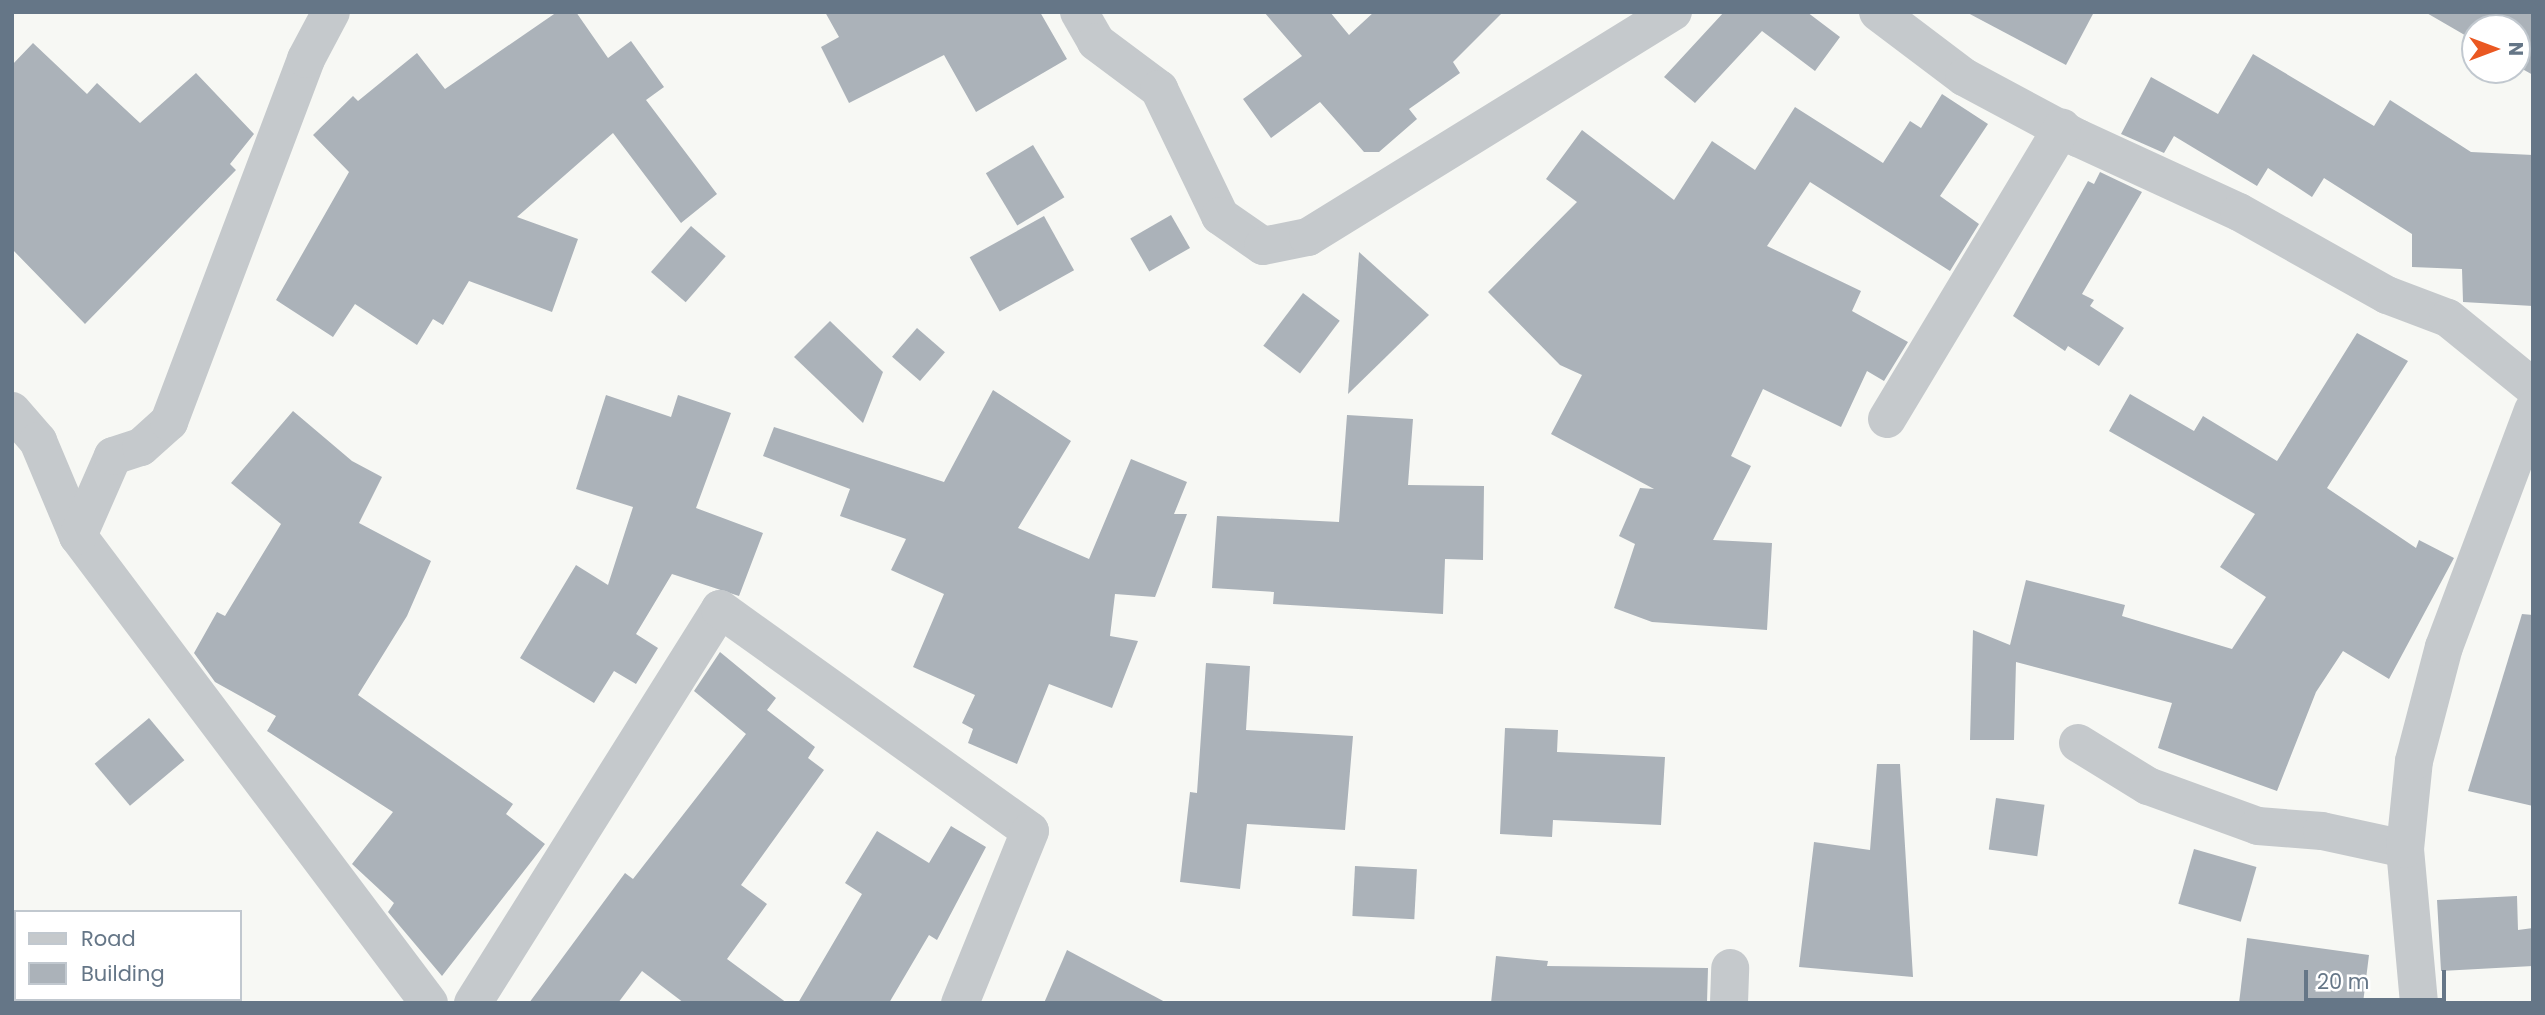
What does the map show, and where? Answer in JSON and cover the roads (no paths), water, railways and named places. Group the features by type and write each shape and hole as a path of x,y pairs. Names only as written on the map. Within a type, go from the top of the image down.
{"street":[{"path":"78,536 113,456 141,447 170,422 306,59 331,12"},
{"path":"1079,12 1096,42 1159,89 1220,216 1263,246 1308,237 1673,12"},
{"path":"1878,12 1964,77 2062,128 2239,212 2387,295 2448,318 2533,387"},
{"path":"1887,419 2062,128"},
{"path":"2419,1003 2404,849 2414,761 2444,647 2533,410"},
{"path":"12,411 38,441 78,536 429,1003"},
{"path":"473,1003 720,609 1030,831 960,1003"},
{"path":"2078,743 2148,786 2258,826 2322,831 2404,849"}]}
